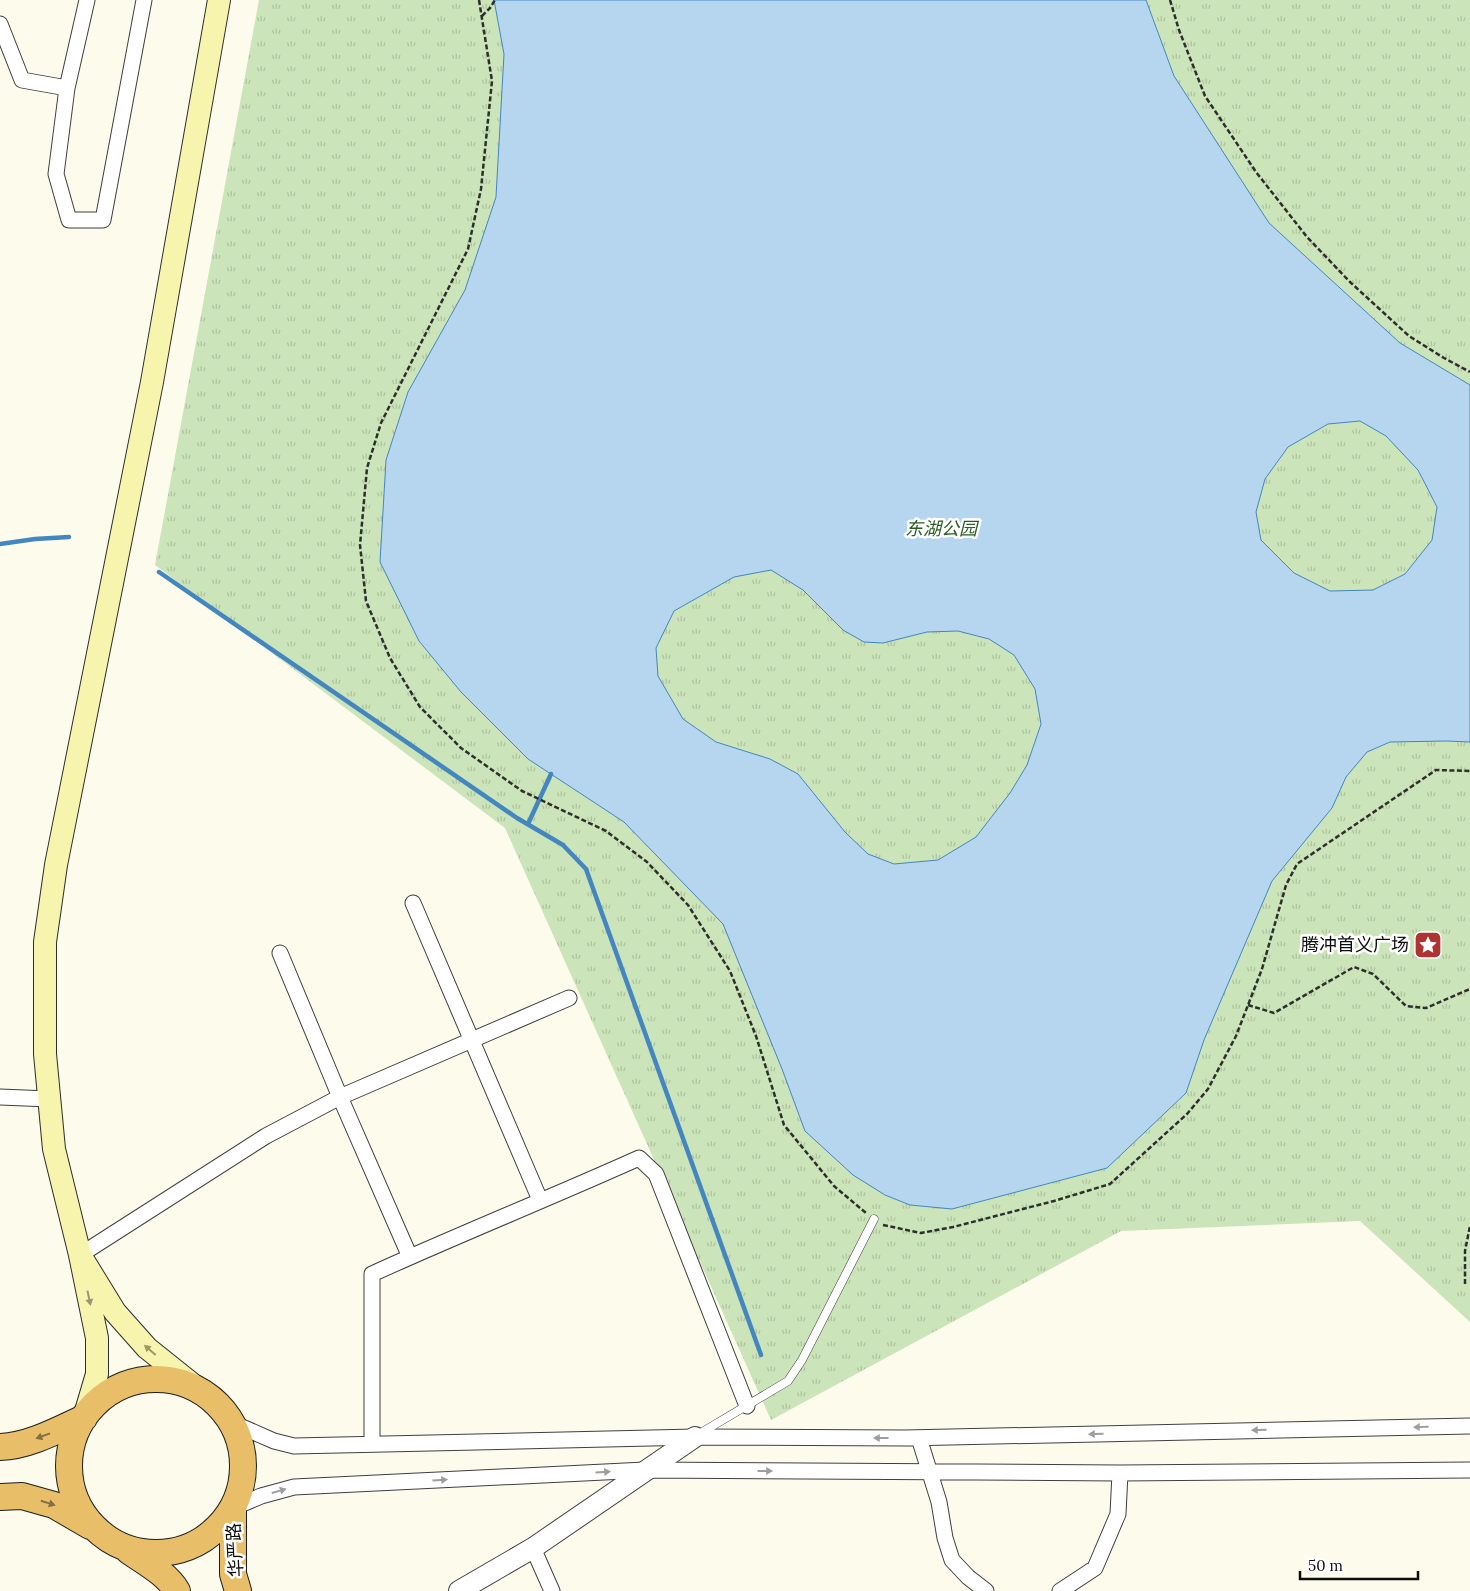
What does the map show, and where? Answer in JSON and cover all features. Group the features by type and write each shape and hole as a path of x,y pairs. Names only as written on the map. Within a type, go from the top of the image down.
{"highway":[{"path":"100,1533 83,1514 73,1491 69,1466 73,1441 84,1418 99,1401 117,1389 138,1381 160,1379 175,1381 202,1392 220,1406 233,1423 242,1451 243,1480 233,1508 218,1528 198,1543 174,1552 149,1554 125,1548"},
{"path":"0,1447 14,1446 84,1418"},
{"path":"0,1497 22,1496 54,1505 85,1522 125,1548 155,1569 177,1591"},
{"name":"华严路","path":"233,1508 233,1574 238,1591"}],"main road":[{"path":"84,1418 97,1374 97,1338 80,1255 54,1149 45,1054 46,942 56,865 152,382 219,0"},
{"path":"80,1255 115,1312 146,1348 202,1392"}],"street":[{"path":"87,0 67,88 56,174 69,220 103,220 144,0"},
{"path":"0,24 22,80 67,88"},
{"path":"413,903 540,1200"},
{"path":"280,952 340,1097 410,1257"},
{"path":"80,1255 266,1136 340,1097 569,998"},
{"path":"0,1096 49,1099"},
{"path":"372,1444 372,1274 639,1158 656,1174 747,1406"},
{"path":"233,1423 274,1441 294,1446 695,1437 918,1438 1470,1426"},
{"path":"459,1591 533,1548 695,1437"},
{"path":"918,1438 939,1502 945,1538 952,1560 968,1578 986,1591"},
{"path":"233,1508 261,1496 294,1487 646,1470 1120,1473 1470,1470"},
{"path":"1060,1591 1095,1568 1118,1514 1120,1473"},
{"path":"533,1548 552,1591"}],"lane":[{"path":"695,1437 788,1381 802,1360 874,1219"}],"path":[{"path":"479,0 492,81 481,189 468,249 381,423 367,468 360,545 366,601 390,658 420,707 461,748 522,791 606,831 647,862 688,905 730,971 756,1036 784,1125 834,1186 861,1210 885,1226 921,1233 953,1227 1054,1201 1110,1184 1186,1114 1208,1089 1236,1036 1262,969 1286,885 1297,864 1436,770 1470,770"},
{"path":"482,16 495,0"},
{"path":"1170,0 1179,30 1205,96 1256,172 1307,237 1350,282 1408,336 1470,372"},
{"path":"1248,1005 1274,1013 1354,967 1372,974 1406,1006 1426,1008 1470,990"},
{"path":"1465,1284 1465,1251 1470,1226"}],"green space":[{"name":"东湖公园","path":"259,0 1470,0 1470,1322 1360,1221 1121,1231 771,1420 505,828 155,565"}],"water":[{"path":"494,0 1146,0 1174,76 1269,223 1400,343 1470,385 1470,742 1390,742 1367,752 1346,777 1332,808 1272,881 1204,1040 1186,1093 1107,1168 952,1209 910,1205 885,1195 853,1175 805,1131 723,924 624,822 528,759 461,692 419,641 380,562 386,460 408,392 465,290 496,197 504,54","holes":["1360,421 1386,436 1418,470 1437,507 1432,540 1405,574 1373,590 1330,591 1294,573 1261,540 1256,512 1265,479 1288,447 1328,424","771,570 803,590 843,630 864,642 883,643 927,632 958,631 989,639 1014,655 1035,689 1041,724 1027,765 1010,793 976,837 938,860 894,864 868,854 845,832 798,774 770,759 716,742 683,719 658,676 656,648 674,611 734,577"]}],"waterway":[{"path":"0,544 69,537"},
{"path":"159,572 517,818 563,845 586,869 761,1355"},
{"path":"528,824 551,774"}],"place":[{"name":"腾冲首义广场","path":"1428,945"}]}
